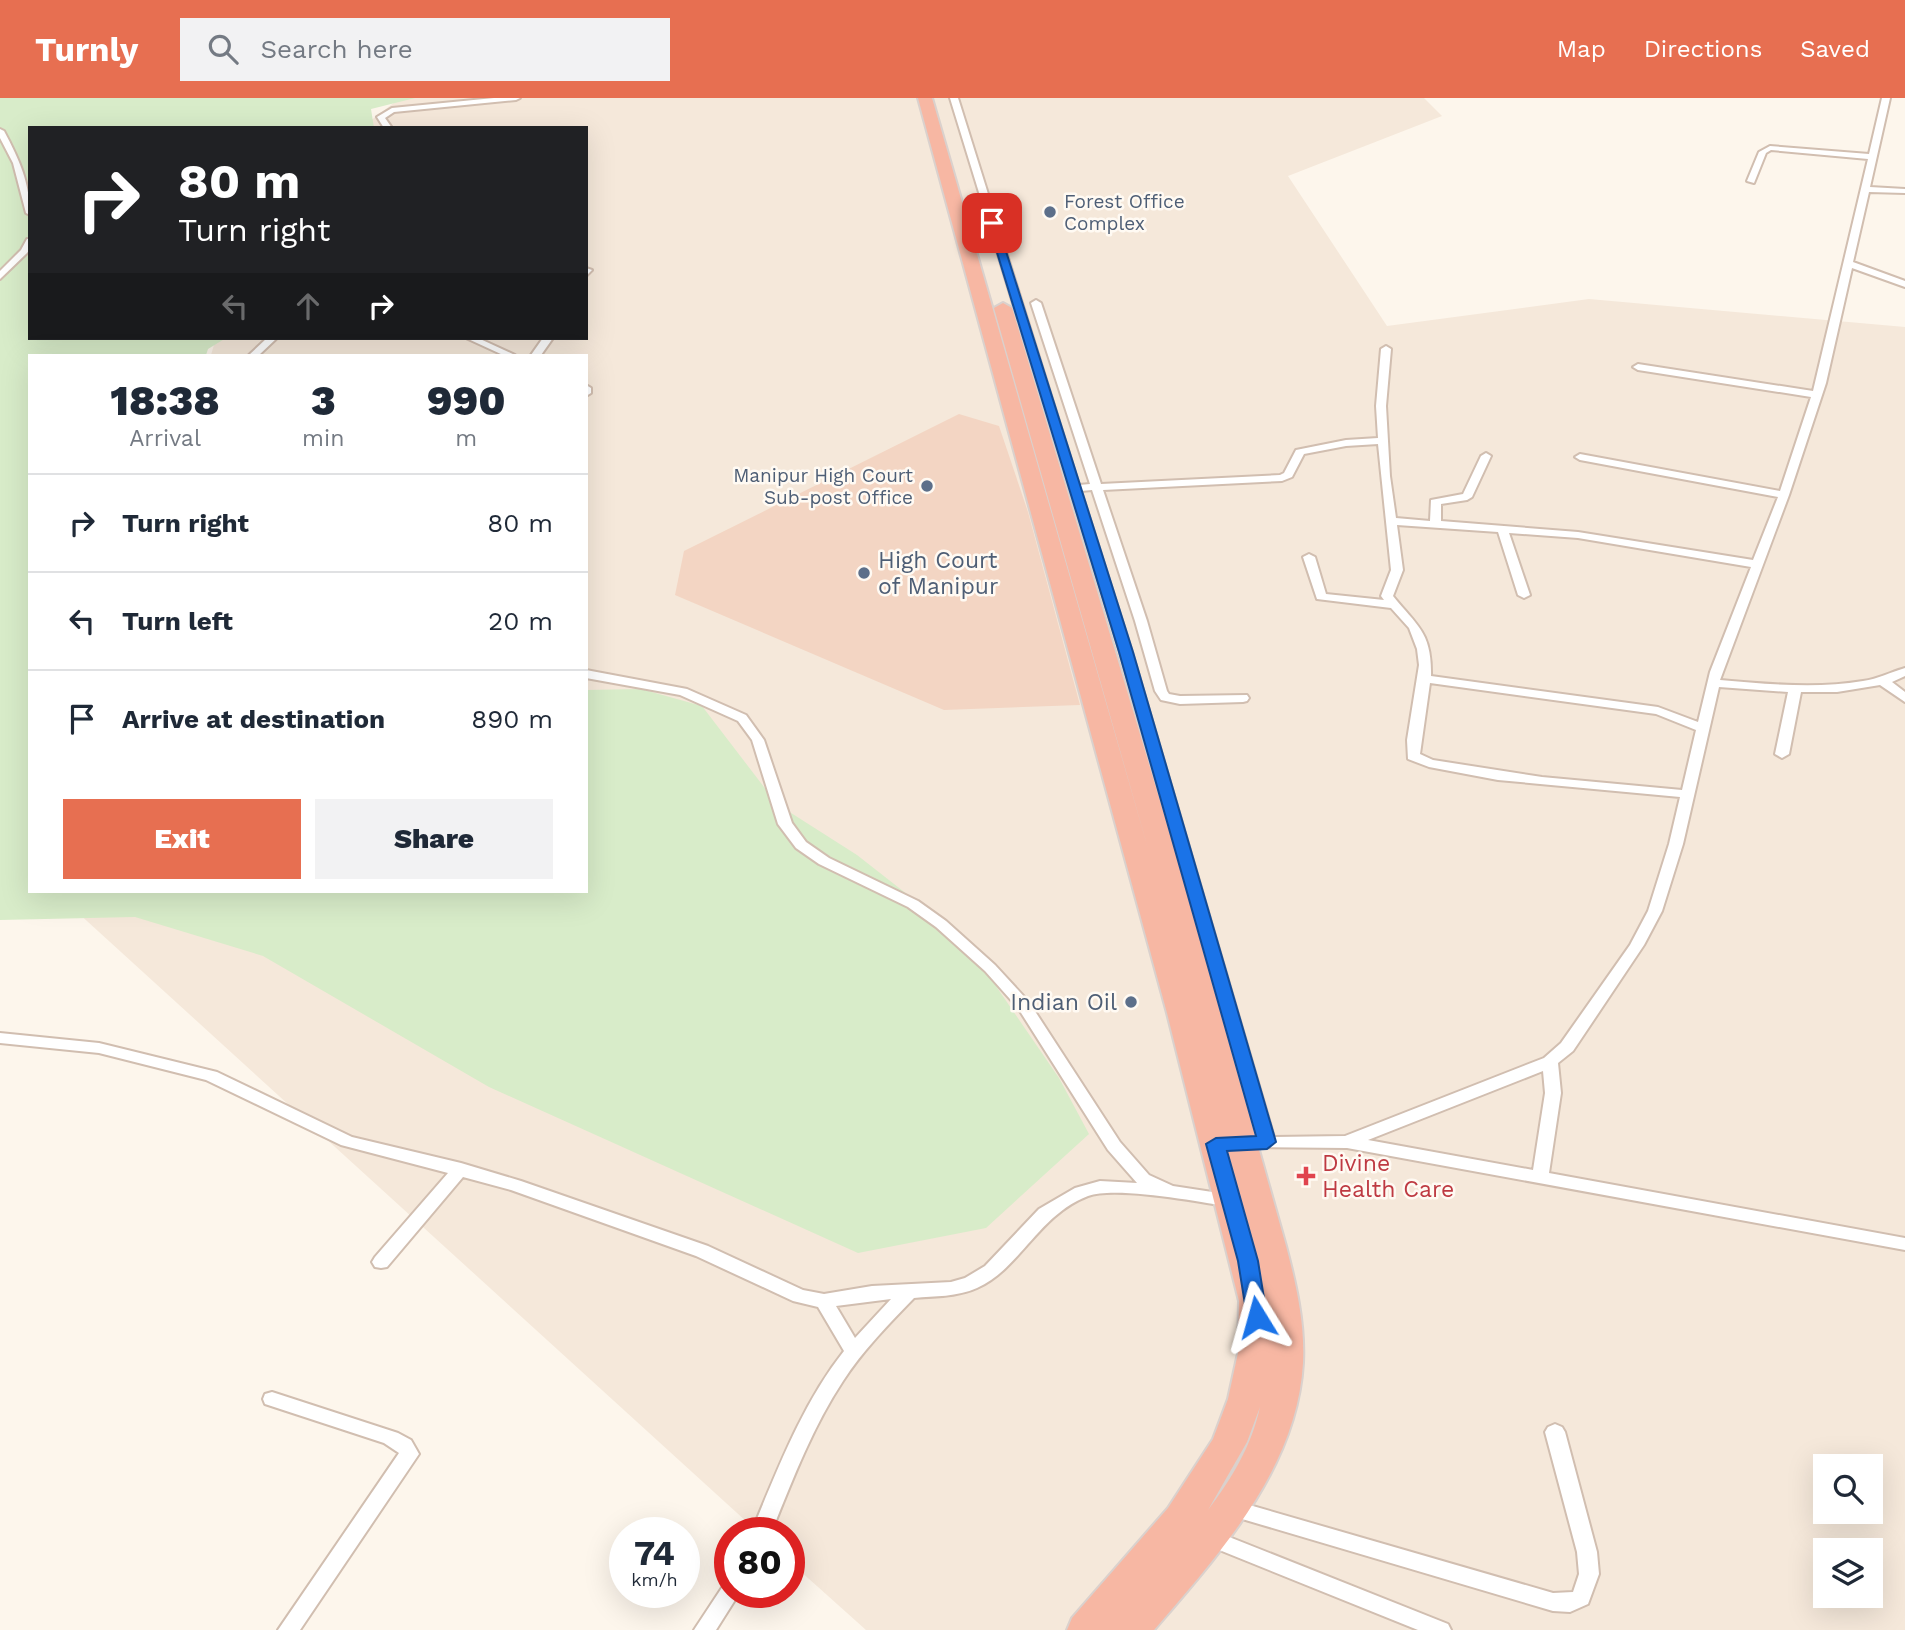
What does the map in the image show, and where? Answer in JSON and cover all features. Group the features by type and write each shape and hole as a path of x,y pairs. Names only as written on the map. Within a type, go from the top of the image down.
{"highway":[{"path":"925,98 1241,1143 1232,1201 1248,1261 1257,1322 1255,1363 1246,1402 1233,1439 1214,1476 1086,1630"},
{"path":"940,98 1163,855 1279,1281 1285,1341 1284,1378 1264,1451 1244,1488 1209,1537 1130,1630"}],"street":[{"path":"387,126 381,117 392,110 516,98"},
{"path":"954,98 1138,692 1241,1143 1347,1142 1905,1244"},
{"path":"1347,1142 1550,1062 1567,1047 1637,945 1655,911 1687,794 1713,683 1784,495 1817,395 1850,264 1886,98"},
{"path":"0,131 17,163 28,205"},
{"path":"1751,181 1763,152 1770,148 1872,157"},
{"path":"1867,188 1905,191"},
{"path":"0,276 19,258 28,244"},
{"path":"1850,264 1905,284"},
{"path":"1036,303 1161,691 1170,699 1180,700 1243,698"},
{"path":"255,354 270,340"},
{"path":"476,340 508,354"},
{"path":"1386,349 1381,406 1397,570 1387,596 1419,634 1427,679 1415,728 1413,756 1417,760 1516,777 1687,794"},
{"path":"1638,367 1817,395"},
{"path":"1074,488 1282,478 1288,475 1300,452 1346,443 1384,441"},
{"path":"1436,524 1435,502 1467,497 1486,456"},
{"path":"1580,457 1784,495"},
{"path":"1391,521 1578,535 1756,564"},
{"path":"1502,529 1524,596"},
{"path":"1309,557 1321,597 1394,605"},
{"path":"1713,683 1795,689 1884,682 1905,672"},
{"path":"588,674 683,692 742,718 758,740 785,824 801,845 824,861 912,904 941,925 990,968 1024,1005 1130,1168 1155,1187 1232,1201"},
{"path":"1427,679 1658,711 1703,728"},
{"path":"1884,682 1905,698"},
{"path":"1782,754 1795,689"},
{"path":"0,1038 49,1040 151,1058 211,1076 347,1141 515,1185 690,1247 799,1296 824,1301 872,1293 951,1289 971,1283 991,1271 1045,1213 1081,1192 1100,1187 1170,1191"},
{"path":"1539,1177 1551,1109 1550,1062"},
{"path":"382,1262 461,1169"},
{"path":"768,1517 796,1450 830,1385 854,1352 909,1291"},
{"path":"824,1301 854,1352"},
{"path":"272,1399 391,1437 404,1445 409,1454 288,1630"},
{"path":"1230,1507 1553,1602 1570,1603 1581,1598 1589,1574 1587,1552 1555,1432"},
{"path":"1209,1537 1441,1630"},
{"path":"704,1630 719,1608"}],"shaded area":[{"path":"400,98 1424,98 1442,116 1288,176 1387,326 1589,299 1905,327 1905,1630 866,1630 805,1575 805,1517 741,1517 56,893 588,893 588,354 211,354 215,340 588,340 588,126 364,126"}],"green space":[{"path":"0,98 415,98 371,109 374,126 28,126 28,340 223,340 208,349 206,354 28,354 28,893 588,893 588,690 641,689 702,706 777,804 857,855 963,938 1059,1078 1089,1134 986,1228 858,1253 489,1087 263,956 135,917 0,920"}],"building":[{"name":"High Court of Manipur","path":"959,414 999,426 1028,512 1080,705 944,710 675,595 684,551"}],"place":[{"name":"Forest Office Complex","path":"1050,212"},
{"name":"Manipur High Court Sub-post Office","path":"927,486"},
{"name":"High Court of Manipur","path":"864,573"},
{"name":"Indian Oil","path":"1131,1002"},
{"name":"Divine Health Care","path":"1306,1176"}],"route":[{"path":"992,223 1126,652 1267,1142 1216,1144 1248,1261 1257,1317"}]}
